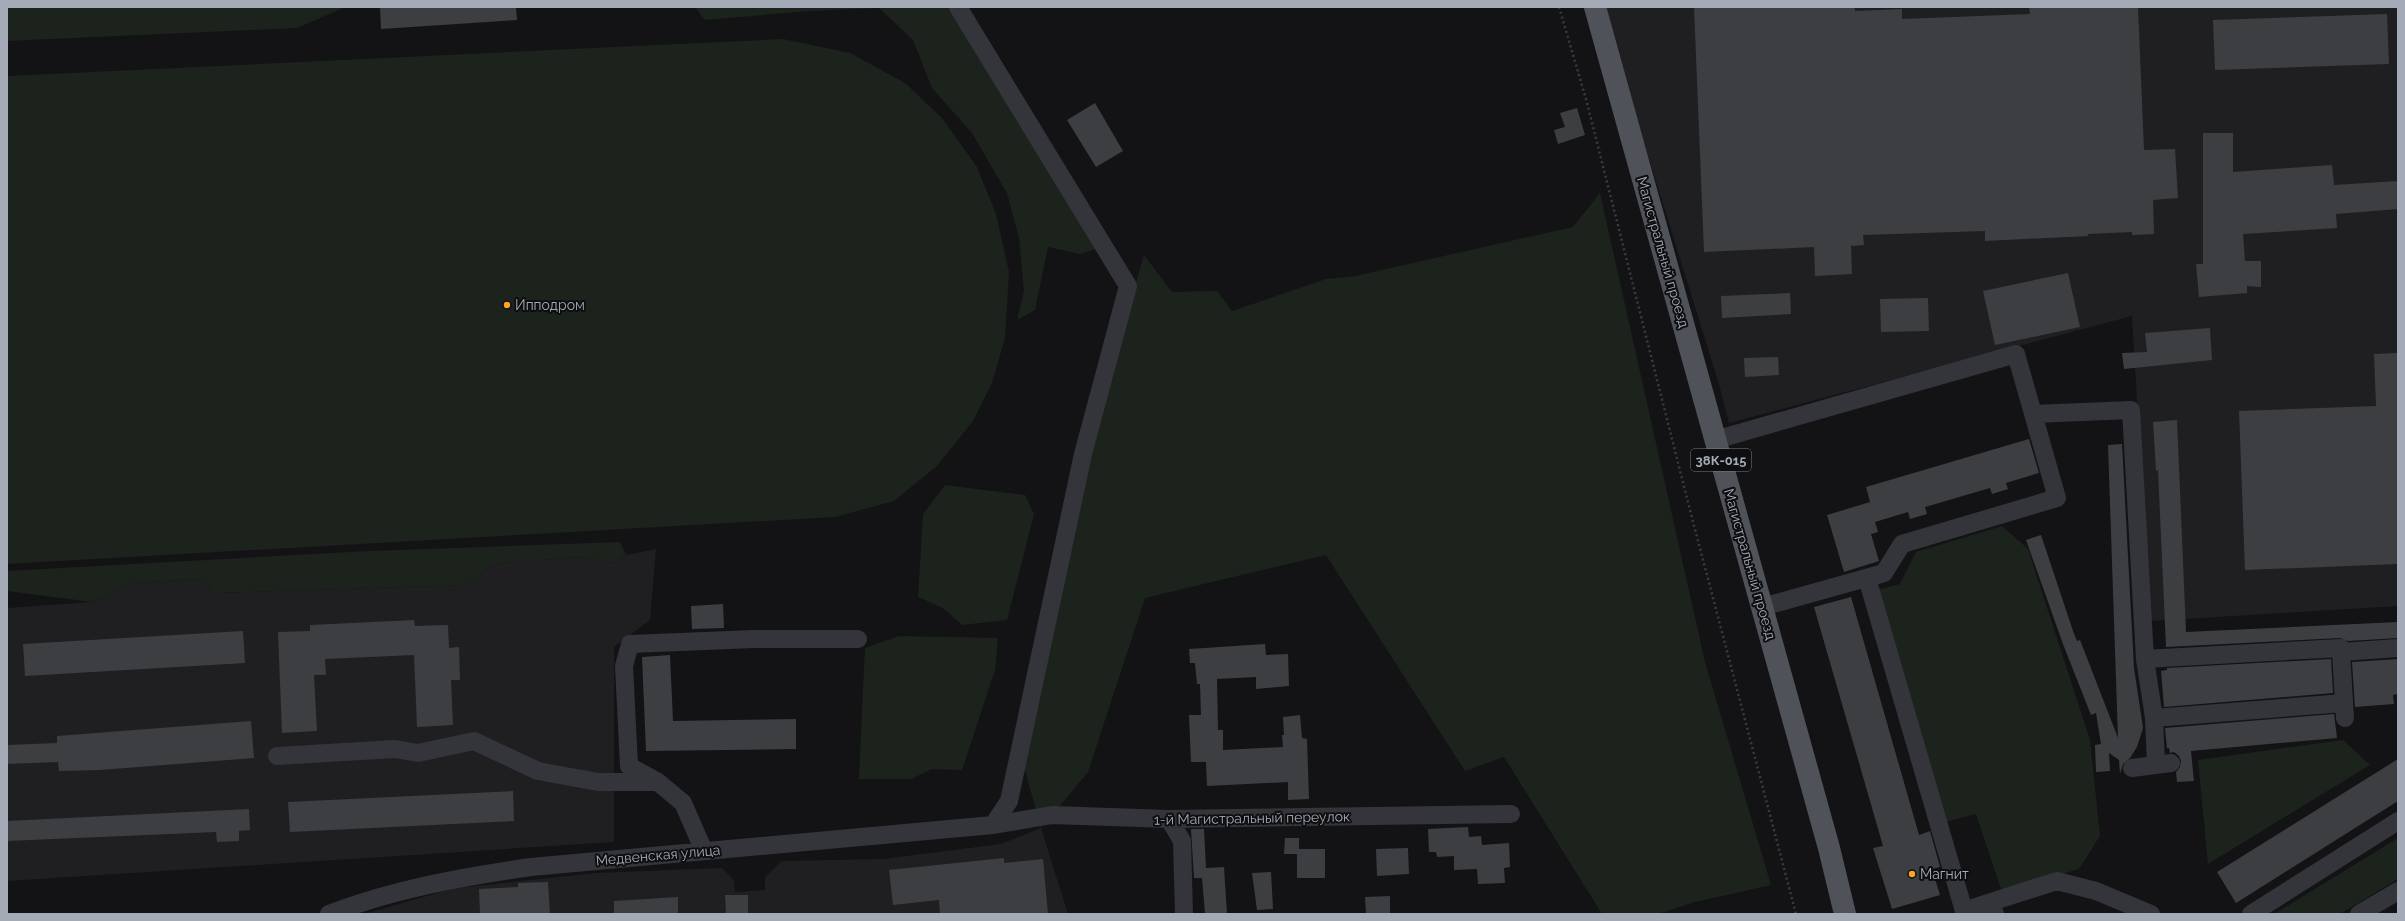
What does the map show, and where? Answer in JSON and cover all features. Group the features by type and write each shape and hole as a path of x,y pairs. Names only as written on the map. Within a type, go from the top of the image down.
{"main road":[{"name":"Магистральный проезд","path":"1595,7 1762,607 1845,914"}],"street":[{"path":"958,7 1128,286 1083,454 1009,801 993,825"},
{"path":"1715,440 2016,354 2057,498 1902,544 1884,573 1762,607"},
{"path":"2033,414 2131,410 2145,659 2163,764 2132,768"},
{"path":"1867,578 1958,912 1993,908 2057,881 2096,891 2152,914"},
{"path":"704,851 682,803 658,782 629,766 624,666 630,644 754,639 858,639"},
{"path":"2145,659 2341,648 2345,711 2154,718"},
{"path":"2341,652 2398,648"},
{"path":"277,756 395,749 418,753 474,741 538,771 598,782 658,782"},
{"name":"1-й Магистральный переулок","path":"993,825 1052,815 1169,819 1511,814"},
{"path":"1169,819 1182,841 1184,914"},
{"path":"2251,914 2398,821"},
{"name":"Медвенская улица","path":"329,914 369,899 464,877 531,867 993,825"},
{"path":"2359,914 2398,891"}],"path":[{"path":"1559,7 1586,100 1692,518 1796,914"}],"shaded area":[{"path":"7,7 341,7 341,9 297,28 7,41"},
{"path":"695,7 949,7 1099,248 1080,254 1048,247 1035,310 1017,320 1024,291 1019,238 1007,193 972,133 932,88 913,40 879,8 810,11 705,20"},
{"path":"1602,7 2398,7 2398,606 2150,621 2132,316 1729,423 1718,381"},
{"name":"Ипподром","path":"783,39 850,53 905,83 942,118 977,167 996,214 1009,272 1005,338 992,383 973,421 937,466 894,501 835,517 7,564 7,76"},
{"path":"1600,193 1705,662 1771,885 1695,902 1661,913 1602,914 1504,757 1465,771 1326,555 1145,598 1088,772 1041,828 1022,760 1082,464 1144,255 1172,292 1217,291 1232,311 1326,279 1355,276 1573,227"},
{"path":"945,485 1025,495 1034,514 1007,620 962,625 943,608 918,597 923,514"},
{"path":"2002,526 2028,549 2090,740 2100,836 2079,869 2002,892 1976,814 1945,822 1877,590 1900,584 1916,552"},
{"path":"620,542 626,555 615,563 577,557 493,564 467,585 214,593 198,579 132,583 92,602 7,591 7,571 369,551"},
{"path":"656,549 650,620 614,647 614,842 7,881 7,608 92,602 132,583 199,579 214,593 467,585 493,564 577,557 615,563 626,555"},
{"path":"899,636 998,638 995,670 962,770 932,769 911,779 859,779 865,648"},
{"path":"2343,740 2370,765 2208,864 2198,760"},
{"path":"1041,828 1068,914 364,914 455,888 596,873 722,868 734,880 735,892 765,890 765,877 782,861 883,859 1001,844"},
{"path":"2398,838 2398,879 2340,914 2274,914"}],"building":[{"path":"380,7 516,7 517,20 381,29"},
{"path":"1694,7 1855,7 1855,11 1902,9 1902,19 2030,14 2029,7 2138,7 2144,150 2175,149 2178,198 2153,200 2154,234 2132,235 2132,232 2088,234 2088,236 1985,241 1985,231 1863,235 1864,245 1851,246 1852,274 1815,276 1814,247 1704,252"},
{"path":"2387,14 2389,64 2215,70 2213,20"},
{"path":"1095,103 1123,151 1096,167 1067,120"},
{"path":"1577,108 1585,135 1558,144 1554,130 1565,127 1560,113"},
{"path":"2203,133 2233,133 2233,172 2332,165 2334,185 2398,181 2398,209 2336,214 2337,228 2243,234 2245,261 2261,261 2261,287 2247,286 2247,293 2199,297 2196,264 2203,264"},
{"path":"2068,273 2080,327 1995,345 1983,291"},
{"path":"1790,293 1791,314 1722,318 1721,296"},
{"path":"1928,298 1929,331 1881,332 1880,299"},
{"path":"2210,328 2212,360 2124,369 2122,353 2147,352 2145,333"},
{"path":"2398,353 2398,564 2245,570 2239,411 2376,406 2374,354"},
{"path":"1778,357 1779,375 1745,377 1744,358"},
{"path":"2177,420 2186,632 2398,622 2398,638 2348,641 2340,638 2166,647 2158,470 2156,471 2153,422"},
{"path":"2029,439 2039,473 2006,483 2008,489 1992,494 1990,488 1925,507 1927,514 1910,519 1908,512 1875,522 1878,532 1871,534 1879,561 1844,572 1827,515 1870,502 1866,487"},
{"path":"2122,444 2134,668 2143,728 2137,747 2130,758 2123,764 2120,774 2119,760 2109,753 2110,771 2096,772 2095,745 2101,744 2096,713 2091,715 2063,644 2026,540 2041,535 2073,631 2077,641 2080,640 2118,738 2108,445"},
{"path":"1851,597 1919,835 1930,831 1940,867 1932,869 1940,895 1892,909 1873,848 1883,846 1814,607"},
{"path":"723,604 724,628 692,629 691,606"},
{"path":"414,620 415,626 448,625 449,648 459,647 460,680 451,680 453,725 417,727 414,655 325,659 326,675 314,675 317,731 282,733 278,632 310,631 310,625"},
{"path":"243,631 245,663 25,676 23,644"},
{"path":"1265,644 1266,655 1288,654 1289,686 1256,689 1256,677 1217,679 1218,730 1223,730 1223,750 1283,747 1283,717 1300,715 1302,738 1307,739 1309,799 1288,800 1288,782 1207,786 1206,762 1191,762 1189,715 1201,715 1200,684 1197,684 1195,663 1190,663 1189,649"},
{"path":"670,655 673,721 796,719 796,749 646,751 642,657"},
{"path":"2331,659 2333,693 2164,707 2161,671 2167,670 2167,668"},
{"path":"2398,659 2398,694 2393,695 2394,704 2355,707 2352,662"},
{"path":"2334,714 2337,738 2191,751 2194,781 2177,782 2176,772 2180,767 2181,761 2179,756 2174,752 2170,753 2169,748 2167,748 2165,728"},
{"path":"251,721 254,758 100,770 59,771 58,762 7,764 7,745 57,743 57,736"},
{"path":"2398,759 2398,801 2236,903 2217,872"},
{"path":"513,791 514,821 290,832 288,802"},
{"path":"249,809 250,830 239,831 239,841 217,842 216,832 7,841 7,821"},
{"path":"1468,827 1469,837 1481,836 1482,845 1509,843 1510,867 1504,868 1505,883 1478,884 1477,869 1454,870 1454,856 1437,857 1436,852 1429,852 1428,829"},
{"path":"1191,829 1204,829 1206,868 1224,867 1227,914 1205,914 1202,878 1194,878"},
{"path":"1285,838 1299,838 1299,849 1325,849 1325,878 1297,878 1297,854 1284,854"},
{"path":"1408,848 1409,874 1377,876 1376,849"},
{"path":"1004,858 1004,863 1043,859 1048,914 940,914 939,900 893,905 889,870"},
{"path":"1271,872 1273,909 1257,910 1252,873"},
{"path":"548,882 550,914 480,914 479,889 518,887 518,883"},
{"path":"725,895 748,895 748,914 726,914"},
{"path":"1390,896 1390,914 1366,914 1365,897"},
{"path":"678,897 678,914 614,914 614,901"}],"place":[{"name":"Ипподром","path":"507,305"},
{"name":"Магнит","path":"1912,874"}]}
